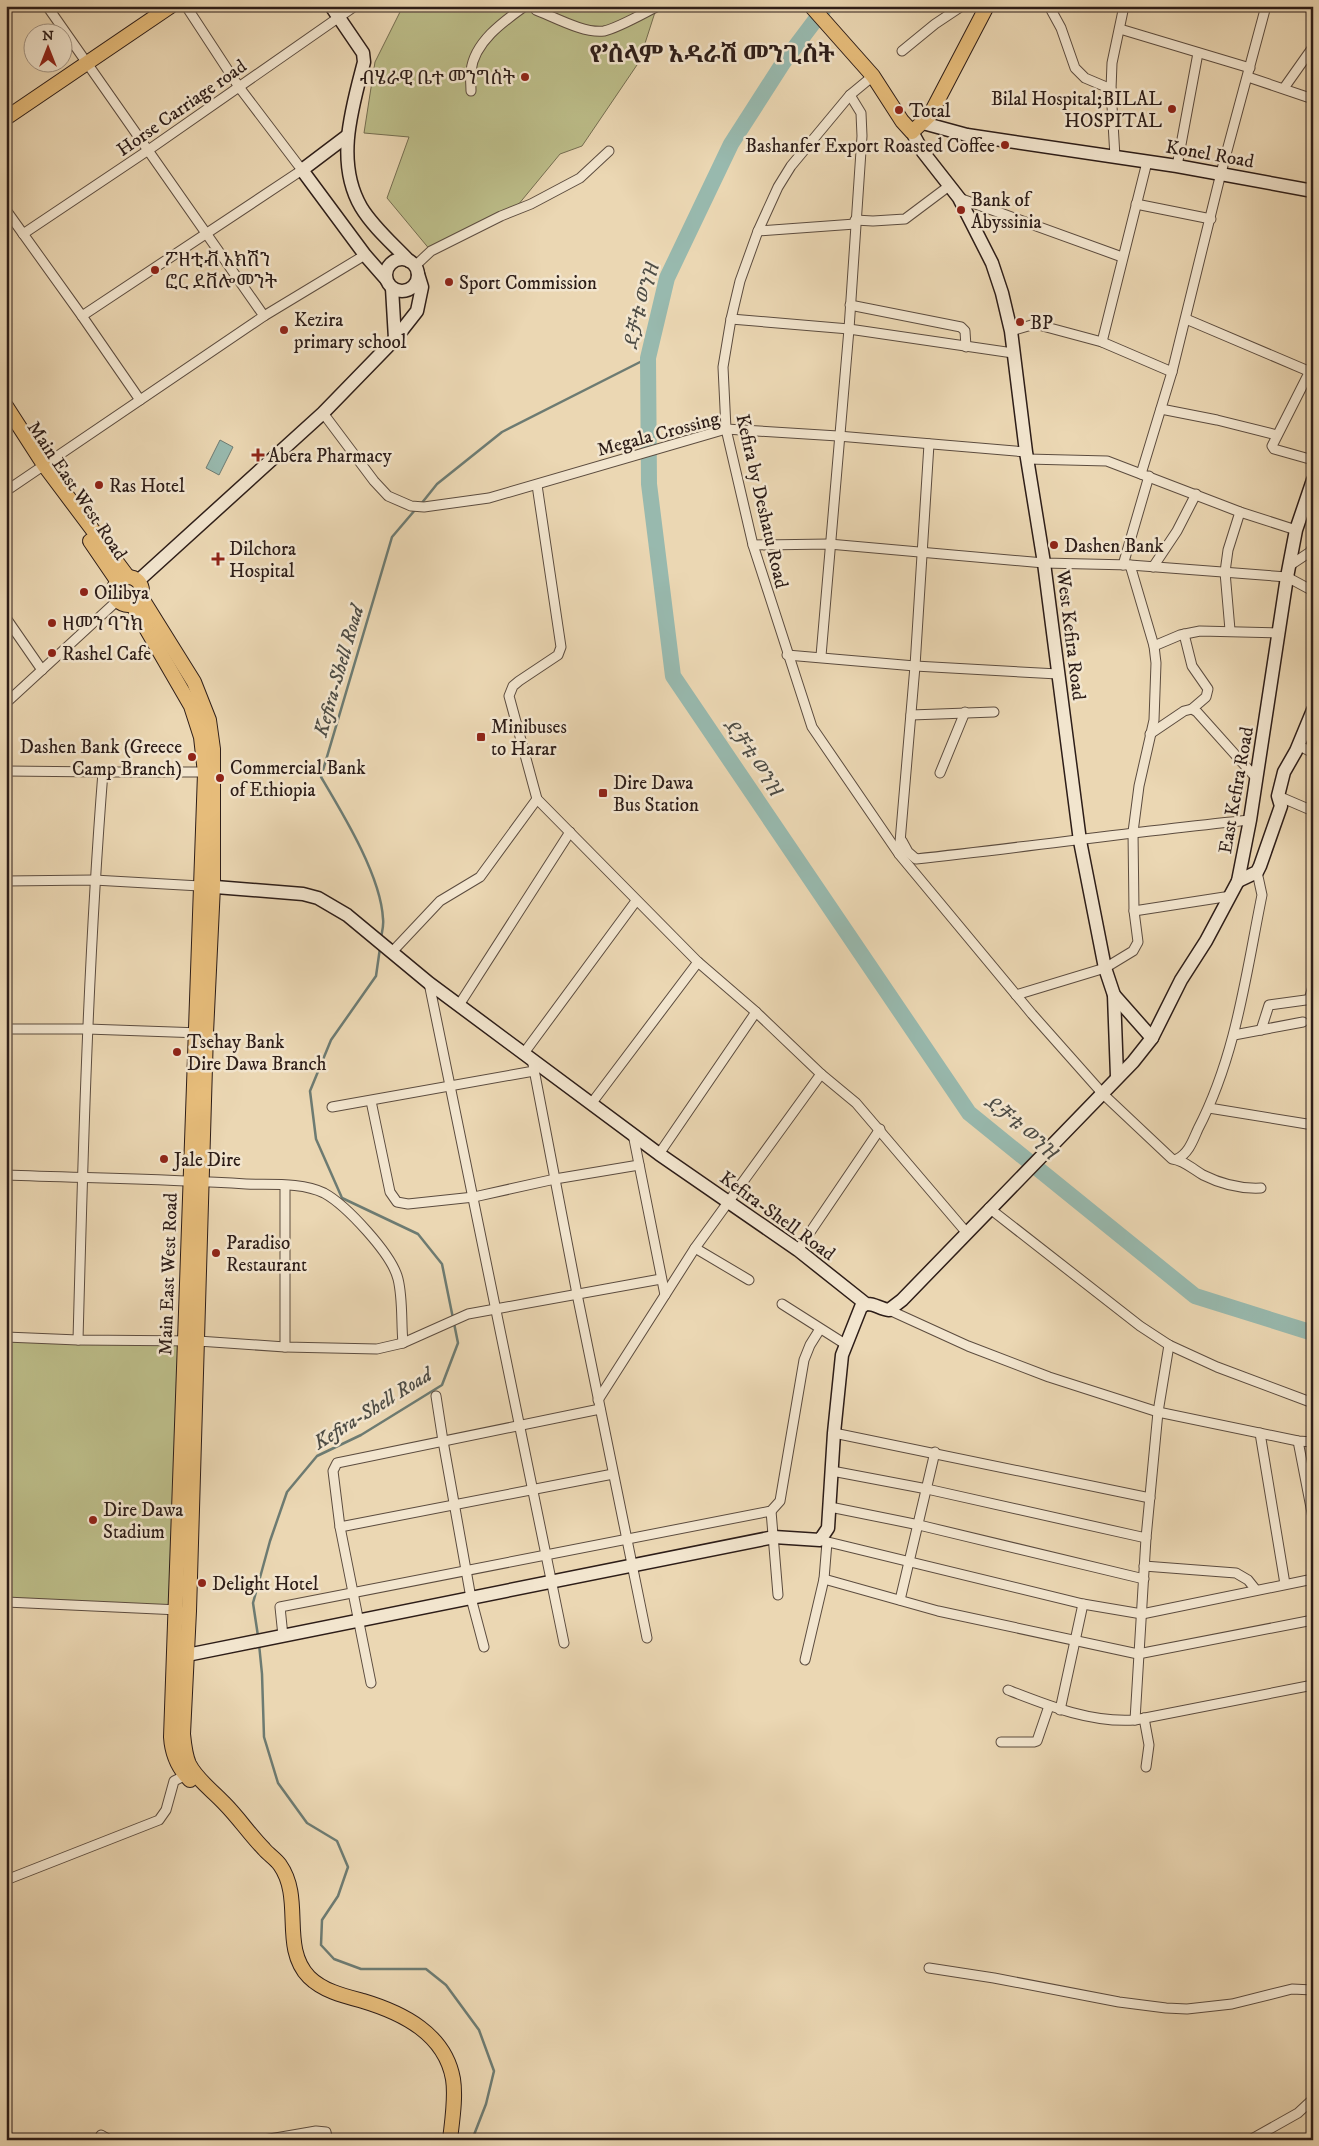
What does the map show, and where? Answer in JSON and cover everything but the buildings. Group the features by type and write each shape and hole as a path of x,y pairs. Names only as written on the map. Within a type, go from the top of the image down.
{"main road":[{"path":"6,118 171,6"},
{"path":"128,580 142,589 136,601 125,604 118,600 115,589 128,580 323,413 395,339 417,311 422,287 414,267 362,208 354,192 347,136 364,62 363,53 331,6"},
{"path":"811,6 873,76 902,120 918,127 930,116 987,6"},
{"name":"Konel Road","path":"918,127 1177,166 1313,190"},
{"name":"West Kefira Road","path":"918,127 923,152 959,198 999,280 1011,332 1026,456 1044,563 1080,841 1105,968 1114,995 1117,1076"},
{"path":"347,136 302,170 389,284 398,290 408,290 414,285 414,267"},
{"path":"395,339 386,270 392,262 402,259 414,267"},
{"name":"Main East West Road","path":"6,406 42,467"},
{"name":"Main East West Road","path":"6,418 128,580"},
{"name":"East Kefira Road","path":"1117,1076 1133,1062 1152,1038 1181,980 1238,881 1257,779 1288,572 1296,530 1313,480"},
{"name":"Main East West Road","path":"136,601 161,641 191,706 209,772 207,886 200,1033 183,1611 181,1655 171,1745 178,1763 189,1773 202,1792 236,1815 264,1850 280,1863 285,1873 293,1903 293,1942 297,1957 308,1976 325,1989 382,2006 416,2022 432,2039 445,2058 453,2080 450,2140"},
{"path":"1238,881 1257,872 1281,806 1278,796 1284,772 1313,710"},
{"name":"Kefira-Shell Road","path":"207,886 289,891 318,898 347,915 429,983 530,1061 798,1250 866,1304 873,1304 882,1309 889,1310"},
{"path":"1114,995 1152,1038"},
{"path":"889,1310 902,1300 989,1208 1103,1094 1117,1076"},
{"path":"181,1655 774,1537 823,1541 828,1528 840,1369 845,1344 862,1307 866,1304"}],"street":[{"path":"47,6 264,316"},
{"path":"82,316 302,170 239,87 186,6"},
{"name":"Horse Carriage road","path":"24,234 355,6"},
{"path":"472,91 471,70 479,50 489,36 525,6"},
{"path":"533,6 536,10 569,24 594,31 605,31 658,6"},
{"path":"902,51 935,24 962,6"},
{"path":"1049,6 1061,28 1075,68 1085,78 1111,89"},
{"path":"1115,157 1111,89 1112,63 1124,6"},
{"path":"1016,995 1105,968 1136,948 1138,942 1134,911 1133,832 1139,786 1154,720 1156,686 1154,646 1127,565 1145,475 1161,410 1186,320 1266,6"},
{"path":"1120,28 1198,53 1313,99"},
{"path":"1284,88 1313,47"},
{"path":"1177,166 1198,53"},
{"name":"Kefira by Deshatu Road","path":"873,76 850,95 791,166 778,187 758,230 740,282 730,319 723,367 726,429 753,545 787,655 812,727 900,854 1016,995 1103,1094 1167,1156 1204,1176 1226,1184 1261,1188"},
{"path":"821,656 838,436 849,329 862,136 860,113 850,95"},
{"path":"414,267 431,251 501,216 531,204 580,178 609,151"},
{"path":"1102,342 1146,162"},
{"path":"758,230 905,219 949,186"},
{"path":"959,198 1122,257"},
{"path":"1136,204 1211,219"},
{"path":"6,210 140,400"},
{"path":"6,491 264,316 365,255"},
{"path":"850,305 961,327 965,331 966,347"},
{"path":"730,319 849,329 1013,353"},
{"path":"1186,320 1312,370 1272,443 1273,449 1313,460"},
{"path":"1011,332 1035,324 1102,342 1172,372"},
{"path":"1161,410 1217,420 1277,435"},
{"name":"Megala Crossing","path":"323,413 374,482 388,496 411,506 424,507 489,498 726,429 838,436 929,444 1026,456 1108,461 1240,512 1296,530"},
{"path":"900,854 915,666 929,444"},
{"path":"537,485 561,647 558,655 513,686 508,696 537,800 698,962 756,1012 821,1074 856,1103 966,1232"},
{"path":"1153,567 1177,530 1196,494"},
{"path":"1230,630 1225,572 1228,550 1240,512"},
{"path":"753,545 829,544 1044,563 1127,565 1225,572 1288,572 1313,592"},
{"path":"1288,572 1312,551"},
{"path":"6,703 118,600"},
{"path":"6,618 42,670"},
{"path":"1154,646 1184,634 1200,631 1230,630 1279,633"},
{"path":"1150,734 1184,711 1192,709 1206,697 1208,689 1192,666 1184,634"},
{"path":"787,655 821,656 915,666 1058,674"},
{"path":"1192,709 1197,712 1257,779"},
{"path":"940,773 965,712"},
{"path":"911,715 994,712"},
{"path":"1298,745 1313,753"},
{"path":"6,771 209,772"},
{"path":"78,1340 87,1029 94,880 102,772"},
{"path":"1278,796 1313,812"},
{"path":"389,949 440,901 480,877 537,800"},
{"path":"902,841 908,852 916,859 1080,841 1133,832 1250,820"},
{"path":"459,1005 570,832"},
{"path":"1177,1160 1186,1152 1209,1108 1234,1035 1262,894 1257,872"},
{"path":"6,881 94,880 207,886"},
{"path":"1134,911 1231,896"},
{"path":"332,1106 371,1101 450,1085 530,1061 636,901"},
{"path":"591,1104 698,962"},
{"path":"429,983 564,1643"},
{"path":"1261,1030 1269,1005 1311,999 1313,986"},
{"path":"660,1154 756,1012"},
{"path":"1234,1035 1303,1022"},
{"path":"6,1029 87,1029 200,1033"},
{"path":"530,1061 625,1538 647,1638"},
{"path":"371,1683 340,1527 333,1471 337,1463 520,1425 599,1404 695,1248 821,1074"},
{"path":"371,1101 390,1192 397,1202 408,1204 474,1197 555,1179 639,1165"},
{"path":"1209,1108 1313,1125"},
{"path":"798,1250 880,1129"},
{"path":"633,1134 665,1295"},
{"path":"6,1175 285,1186 309,1188 325,1194 350,1213 376,1242 398,1278 403,1343"},
{"path":"285,1186 285,1347"},
{"path":"989,1208 1140,1326 1169,1345 1217,1367 1313,1404"},
{"path":"695,1248 749,1280"},
{"path":"6,1337 191,1341 285,1347 377,1349 403,1343 468,1314 662,1279"},
{"path":"782,1304 845,1344"},
{"path":"889,1310 968,1346 1040,1374 1158,1412 1298,1441 1313,1442"},
{"path":"282,1636 280,1607 625,1538 771,1511 780,1501 804,1360 810,1345 820,1329"},
{"path":"1146,1767 1149,1745 1140,1719 1138,1654 1146,1538 1158,1412 1169,1345"},
{"path":"436,1396 442,1441 471,1598 484,1646"},
{"path":"834,1432 1150,1498"},
{"path":"1260,1432 1285,1584"},
{"path":"1298,1441 1313,1518"},
{"path":"900,1600 936,1452"},
{"path":"832,1471 927,1489 1146,1538"},
{"path":"340,1527 613,1474"},
{"path":"830,1507 919,1525 1144,1579"},
{"path":"771,1511 778,1595"},
{"path":"805,1660 824,1579 823,1541 1083,1604 1142,1614 1313,1579"},
{"path":"1144,1566 1236,1574 1248,1580 1256,1590"},
{"path":"824,1579 938,1611 1074,1642 1138,1654 1313,1620"},
{"path":"6,1602 183,1611"},
{"path":"1060,1710 1083,1604"},
{"path":"1008,1690 1060,1710 1098,1719 1118,1721 1140,1719 1313,1685"},
{"path":"1001,1742 1034,1742 1037,1740 1049,1706"},
{"path":"6,1880 159,1820 166,1810 174,1781 189,1773"},
{"path":"929,1968 994,1978 1118,2002 1166,2008 1232,2004 1292,1989 1313,1990"},
{"path":"1227,2140 1250,2140 1298,2114 1313,2099"},
{"path":"264,2140 316,2131 326,2132 328,2140"},
{"path":"101,2135 110,2140"}],"green space":[{"path":"403,6 657,6 639,62 582,146 560,154 513,211 431,251 387,198 409,137 364,133 375,62"},
{"name":"Dire Dawa Stadium","path":"6,1337 184,1341 177,1610 6,1602"}],"water":[{"path":"220,440 233,447 219,475 206,468"}],"waterway":[{"name":"ደቻቱ ወንዝ","path":"826,6 783,63 731,144 667,278 648,358 649,484 673,676 969,1113 1195,1296 1313,1333"},
{"name":"Kefira-Shell Road","path":"421,504 437,484 502,432 648,358"},
{"name":"Kefira-Shell Road","path":"381,938 383,921 381,902 376,884 360,846 321,777 392,537 415,510"},
{"name":"Kefira-Shell Road","path":"258,1636 253,1603 270,1541 287,1492 317,1456 361,1435 442,1385 458,1343 442,1264 418,1234 342,1198 316,1139 310,1091 331,1040 376,976 380,948"},
{"name":"Kefira-Shell Road","path":"259,1644 264,1737 278,1783 307,1823 337,1841 348,1867 338,1896 322,1920 321,1945 334,1959 361,1969 426,1969 446,1985 479,2030 494,2071 486,2104 472,2140"}],"place":[{"name":"ብሄራዊ ቤተ መንግስት","path":"525,77"},
{"name":"Bilal Hospital;BILAL HOSPITAL","path":"1172,109"},
{"name":"Total","path":"899,110"},
{"name":"Bashanfer Export Roasted Coffee","path":"1005,145"},
{"name":"Bank of Abyssinia","path":"961,210"},
{"name":"ፖዘቲቭ አክሽን ፎር ደቨሎመንት","path":"155,270"},
{"name":"Sport Commission","path":"449,282"},
{"name":"BP","path":"1020,322"},
{"name":"Kezira primary school","path":"284,330"},
{"name":"Abera Pharmacy","path":"258,455"},
{"name":"Ras Hotel","path":"99,485"},
{"name":"Dashen Bank","path":"1054,545"},
{"name":"Dilchora Hospital","path":"218,559"},
{"name":"Oilibya","path":"84,592"},
{"name":"ዘመን ባንክ","path":"52,623"},
{"name":"Rashel Cafe","path":"52,653"},
{"name":"Minibuses to Harar","path":"481,737"},
{"name":"Dashen Bank (Greece Camp Branch)","path":"192,757"},
{"name":"Commercial Bank of Ethiopia","path":"220,778"},
{"name":"Dire Dawa Bus Station","path":"603,793"},
{"name":"Tsehay Bank Dire Dawa Branch","path":"177,1052"},
{"name":"Jale Dire","path":"164,1159"},
{"name":"Paradiso Restaurant","path":"216,1253"},
{"name":"Dire Dawa Stadium","path":"93,1520"},
{"name":"Delight Hotel","path":"202,1583"}],"district":[{"name":"የ'ሰላም አዳራሽ መንጊስት","path":"712,54"}]}
